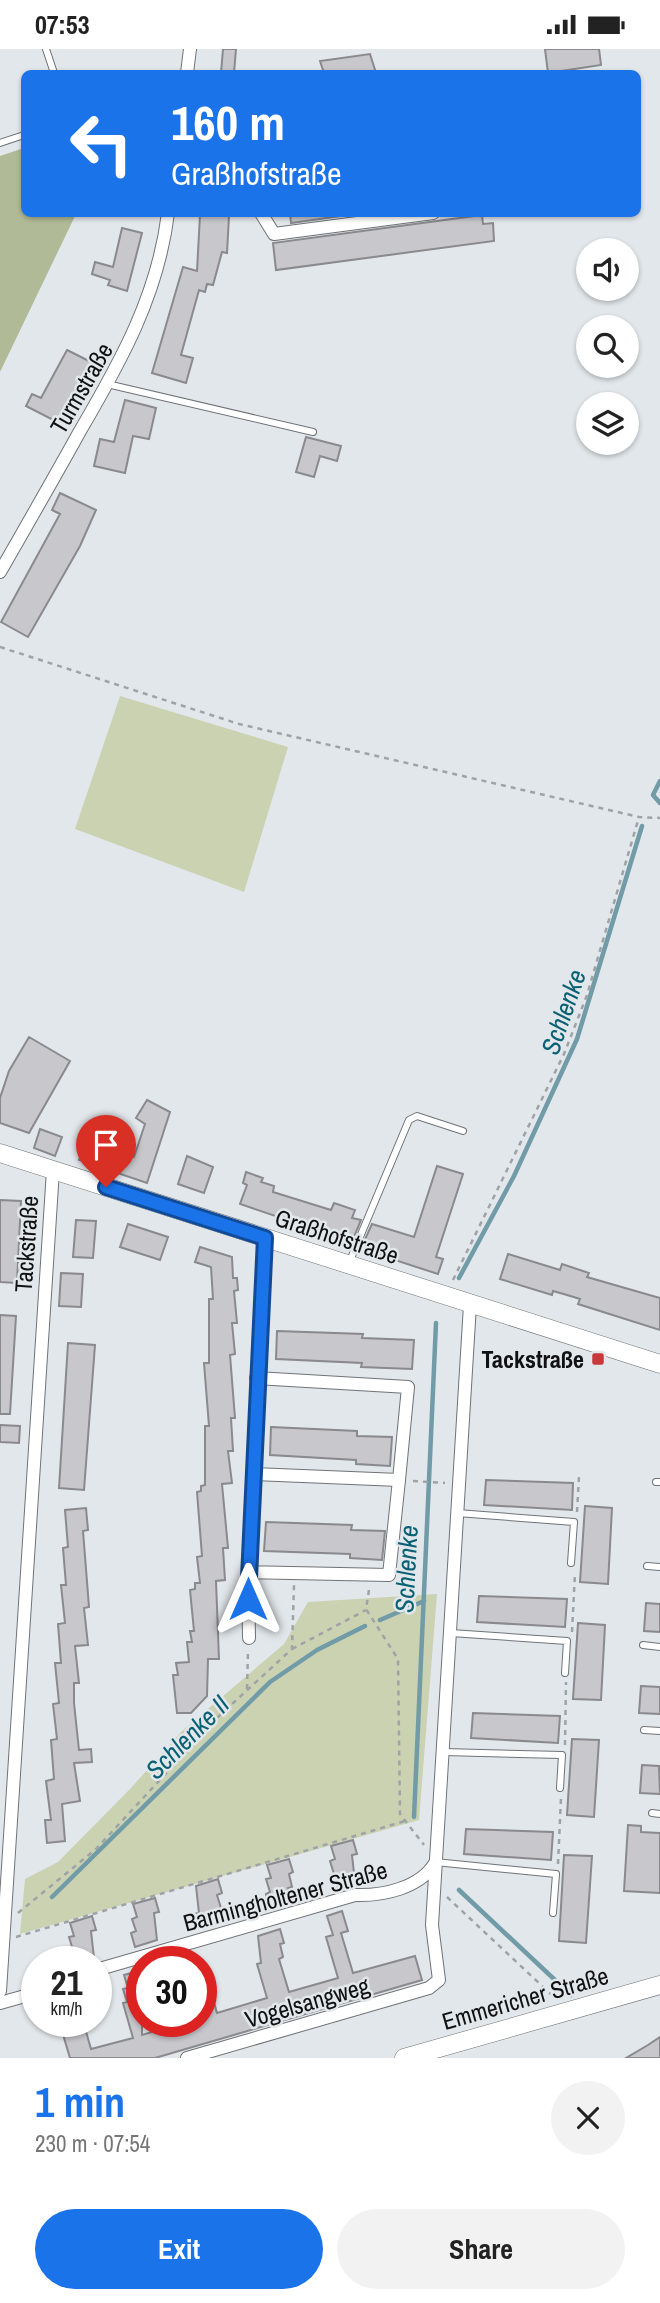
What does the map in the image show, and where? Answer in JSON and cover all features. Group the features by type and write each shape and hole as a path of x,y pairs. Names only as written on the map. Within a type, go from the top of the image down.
{"street":[{"path":"187,70 190,49"},
{"name":"Turmstraße","path":"0,572 132,339 150,296 164,250 168,217"},
{"path":"262,217 274,234 403,217"},
{"name":"Graßhofstraße","path":"0,1153 660,1364"},
{"name":"Tackstraße","path":"0,1991 53,1170"},
{"path":"249,1638 248,1572 265,1238"},
{"path":"436,1861 470,1305"},
{"path":"248,1572 389,1575 405,1480 408,1387 256,1378"},
{"path":"252,1473 405,1480"},
{"name":"Barmingholtener Straße","path":"112,1965 355,1895 372,1895 416,1883 436,1861"},
{"name":"Vogelsangweg","path":"187,2058 437,1984 440,1976 432,1925 436,1861"},
{"name":"Emmericher Straße","path":"404,2058 660,1985"},
{"path":"0,2003 21,1997"}],"lane":[{"path":"46,49 53,70"},
{"path":"0,143 21,136"},
{"path":"107,384 313,432"},
{"path":"348,1265 409,1120 417,1116 463,1131"},
{"path":"457,1513 574,1522 571,1563"},
{"path":"647,1566 660,1567"},
{"path":"451,1633 567,1641 565,1673"},
{"path":"643,1645 660,1647"},
{"path":"644,1730 660,1731"},
{"path":"444,1752 562,1755 560,1788"},
{"path":"652,1813 660,1814"},
{"path":"436,1861 556,1874 553,1913"}],"path":[{"path":"0,647 239,724 639,817 660,818"},
{"path":"445,1296 564,1054 587,995 639,817"},
{"path":"574,1522 578,1510 579,1477"},
{"path":"405,1480 436,1482"},
{"path":"567,1641 572,1631 575,1574 571,1563"},
{"path":"292,1649 294,1573"},
{"path":"371,1575 366,1609 398,1659 400,1814 420,1844 436,1861 442,1892 567,2011"},
{"path":"4,1923 96,1849 219,1716 292,1649 366,1609"},
{"path":"247,1689 249,1638"},
{"path":"562,1755 568,1695 565,1673"},
{"path":"556,1874 563,1806 560,1788"},
{"path":"3,1941 405,1821"}],"green space":[{"path":"21,149 21,217 75,217 0,372 0,156"},
{"path":"120,696 288,747 244,892 75,829"},
{"path":"437,1594 419,1820 20,1934 25,1879 58,1862 130,1789 182,1731 284,1644 308,1602"}],"building":[{"path":"223,49 236,49 234,70 221,70"},
{"path":"545,49 599,49 601,65 548,70"},
{"path":"370,54 375,70 323,70 320,61"},
{"path":"200,217 229,217 227,253 222,252 213,285 207,284 205,292 199,290 181,355 193,358 186,383 152,373 183,267 197,271"},
{"path":"290,217 334,217 291,223"},
{"path":"467,217 482,217 483,224 493,223 494,241 276,270 273,243"},
{"path":"122,228 142,233 127,291 108,285 110,280 92,274 95,262 113,267"},
{"path":"67,350 93,363 59,423 26,406 32,394 41,398"},
{"path":"125,400 156,408 149,439 133,436 125,473 94,466 100,439 114,442"},
{"path":"306,437 341,446 337,461 320,456 314,477 296,472"},
{"path":"60,493 96,510 80,546 28,637 1,622 60,514 52,510"},
{"path":"29,1037 70,1061 29,1133 0,1123 0,1098 9,1071"},
{"path":"147,1100 170,1112 147,1183 79,1160 86,1141 134,1157 145,1124 136,1118"},
{"path":"40,1129 62,1137 55,1156 34,1148"},
{"path":"187,1156 213,1167 204,1193 178,1184"},
{"path":"437,1166 463,1174 436,1257 443,1259 438,1274 364,1250 362,1246 372,1224 414,1237"},
{"path":"246,1172 263,1178 261,1182 274,1186 273,1192 331,1210 334,1203 355,1210 352,1218 361,1220 352,1242 240,1204 247,1185 243,1183"},
{"path":"0,1200 21,1201 17,1283 0,1282"},
{"path":"76,1220 96,1221 93,1258 73,1257"},
{"path":"128,1224 168,1237 160,1260 120,1247"},
{"path":"200,1247 232,1257 233,1278 237,1278 238,1290 234,1291 237,1323 232,1323 235,1354 230,1355 235,1418 231,1418 233,1451 228,1451 232,1483 222,1484 228,1548 223,1548 225,1580 216,1581 219,1659 208,1659 207,1696 191,1713 177,1713 173,1675 178,1675 176,1663 189,1662 187,1642 192,1642 190,1631 194,1631 190,1590 195,1589 195,1583 200,1583 197,1557 202,1556 197,1492 205,1485 205,1426 209,1426 204,1363 209,1363 209,1299 213,1299 211,1267 195,1262"},
{"path":"508,1254 560,1270 562,1264 589,1273 587,1277 660,1298 660,1330 578,1304 580,1299 553,1291 552,1295 500,1279"},
{"path":"61,1273 83,1274 81,1307 59,1306"},
{"path":"0,1315 16,1316 10,1414 0,1414"},
{"path":"277,1331 363,1334 362,1338 414,1340 412,1369 361,1367 362,1363 276,1359"},
{"path":"68,1343 95,1345 84,1490 59,1488"},
{"path":"0,1425 20,1426 19,1443 0,1442"},
{"path":"271,1427 357,1431 357,1436 392,1437 390,1466 356,1464 356,1460 270,1455"},
{"path":"486,1480 573,1483 572,1510 484,1505"},
{"path":"585,1506 612,1508 608,1584 580,1582"},
{"path":"86,1508 88,1530 83,1531 89,1607 84,1608 88,1645 75,1646 79,1683 74,1683 74,1703 79,1750 91,1749 92,1762 74,1763 80,1801 62,1804 65,1841 47,1843 45,1820 51,1820 46,1781 54,1779 51,1740 57,1739 53,1704 59,1703 55,1663 61,1663 58,1624 65,1623 61,1585 66,1585 63,1548 68,1547 65,1510"},
{"path":"266,1522 352,1525 351,1530 385,1531 382,1560 350,1558 350,1554 264,1551"},
{"path":"479,1596 567,1599 565,1627 477,1622"},
{"path":"646,1603 660,1604 660,1632 644,1631"},
{"path":"578,1623 605,1625 601,1700 573,1699"},
{"path":"641,1686 660,1687 660,1714 639,1713"},
{"path":"473,1713 560,1716 558,1743 471,1738"},
{"path":"572,1739 599,1740 594,1817 567,1815"},
{"path":"642,1765 659,1766 660,1794 640,1793"},
{"path":"628,1825 641,1826 641,1832 660,1833 660,1893 624,1891"},
{"path":"466,1829 553,1832 551,1860 464,1854"},
{"path":"353,1840 357,1854 352,1855 355,1882 333,1889 330,1875 334,1874 330,1861 335,1859 331,1846"},
{"path":"564,1855 592,1856 586,1943 559,1941"},
{"path":"289,1859 293,1872 289,1874 292,1887 288,1888 291,1901 269,1907 266,1894 270,1892 266,1879 271,1878 267,1865"},
{"path":"218,1879 222,1893 217,1895 221,1908 217,1909 220,1922 198,1928 194,1914 199,1913 196,1886"},
{"path":"155,1898 159,1912 154,1913 157,1940 135,1946 131,1933 136,1931 132,1919 137,1917 133,1904"},
{"path":"342,1911 348,1931 341,1933 353,1973 415,1956 422,1980 155,2058 70,2058 64,2037 88,2037 91,2049 133,2037 217,2037 217,2013 267,1998 257,1964 261,1963 258,1936 280,1929 284,1943 280,1944 283,1957 279,1959 289,1992 338,1978 326,1937 333,1935 327,1916"},
{"path":"92,1916 96,1930 91,1931 93,1946 72,1946 69,1937 74,1936 70,1923"},
{"path":"660,2037 660,2058 626,2058 648,2045"}],"waterway":[{"name":"Schlenke","path":"660,781 653,795 660,803"},
{"name":"Schlenke","path":"459,1278 514,1176 577,1039 642,826"},
{"name":"Schlenke","path":"414,1817 436,1323"},
{"name":"Schlenke II","path":"380,1620 424,1601"},
{"name":"Schlenke II","path":"52,1897 270,1682 317,1650 365,1626"},
{"name":"Schlenke","path":"459,1890 571,1995"}],"place":[{"name":"Tackstraße","path":"598,1359"}],"route":[{"path":"106,1187 265,1238 256,1378 248,1599"}]}
